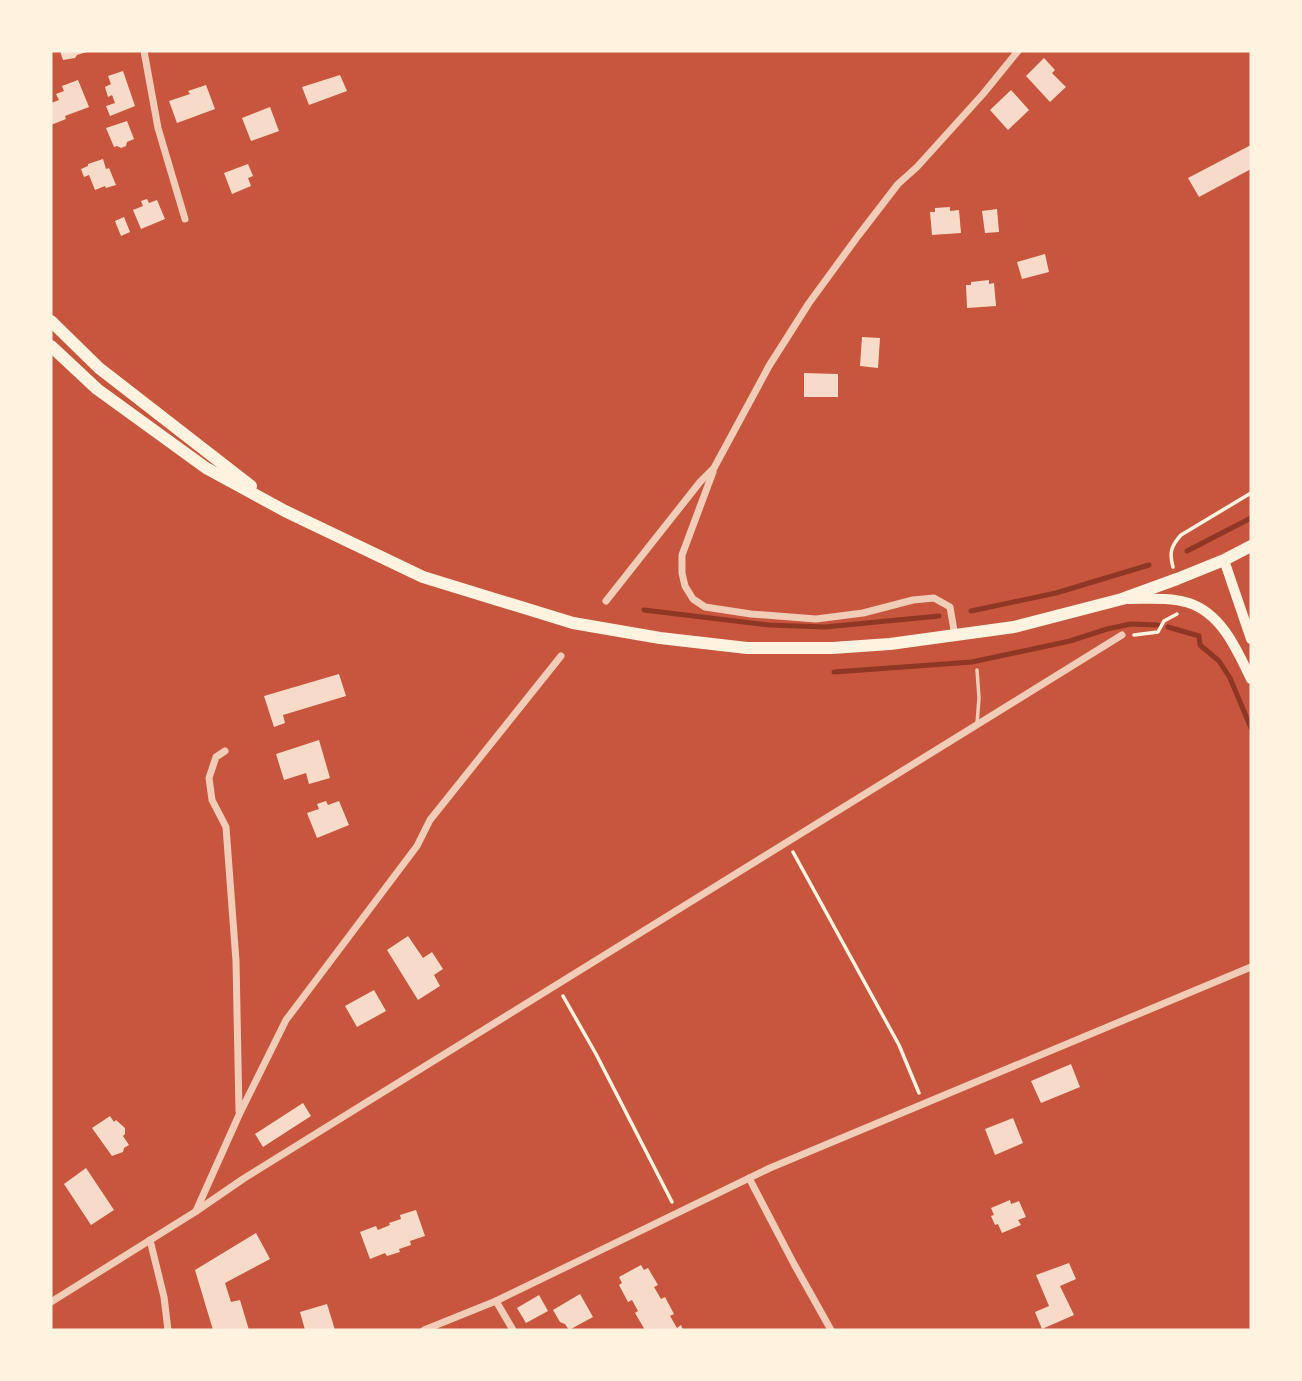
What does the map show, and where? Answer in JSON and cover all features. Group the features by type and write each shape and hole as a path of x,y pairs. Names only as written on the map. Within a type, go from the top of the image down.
{"main road":[{"path":"51,321 99,368 285,511"},
{"path":"51,346 97,389 206,468 285,511 423,577 573,623 660,638 747,648 832,648 890,644 1014,627 1122,598 1177,579 1251,546"},
{"path":"1224,560 1251,639"},
{"path":"1122,598 1170,600 1191,604 1218,622 1229,636 1251,679"}],"street":[{"path":"144,51 158,128 185,219"},
{"path":"955,636 950,607 934,598 913,600 863,613 816,619 705,607 693,599 685,586 682,555 714,468 769,366 809,303 898,184 917,167 1018,51"},
{"path":"606,601 714,468"},
{"path":"51,1302 243,1179 1122,635"},
{"path":"195,1212 286,1020 417,846 430,820 561,656"},
{"path":"225,751 216,757 209,778 212,800 226,827 236,961 239,1115"},
{"path":"424,1330 496,1301 749,1178 1251,967"},
{"path":"749,1178 831,1330"},
{"path":"150,1240 164,1297 168,1330"},
{"path":"496,1301 513,1330"}],"lane":[{"path":"977,670 977,726"}],"path":[{"path":"1177,579 1169,555 1172,544 1181,535 1251,493"},
{"path":"1122,635 1157,632 1164,621 1191,604"},
{"path":"786,842 898,1045 924,1104"},
{"path":"556,985 596,1054 678,1213"}],"building":[{"path":"60,51 90,51 63,60"},
{"path":"1044,58 1055,70 1052,73 1066,87 1050,102 1026,76"},
{"path":"123,71 135,106 110,116 106,106 115,103 112,95 108,97 105,87 111,84 108,76"},
{"path":"340,75 347,91 309,105 302,87"},
{"path":"78,80 89,107 65,116 66,119 51,125 51,103 59,100 56,94 64,91 62,86"},
{"path":"206,85 215,109 177,123 169,101"},
{"path":"1011,90 1029,110 1008,130 990,110"},
{"path":"270,107 279,131 251,141 242,118"},
{"path":"127,121 134,139 121,148 114,147 106,128"},
{"path":"1251,145 1251,169 1199,197 1188,178"},
{"path":"103,159 116,185 95,190 89,175 84,177 81,169"},
{"path":"248,164 253,176 248,178 251,186 232,194 224,173"},
{"path":"147,199 149,203 157,200 165,219 141,229 133,210 143,206 141,201"},
{"path":"950,207 950,211 959,210 961,233 932,235 930,212 935,212 935,208"},
{"path":"997,209 999,232 985,233 982,211"},
{"path":"124,217 130,232 121,236 115,221"},
{"path":"1045,254 1049,272 1022,279 1017,262"},
{"path":"989,280 989,284 994,283 996,306 967,308 966,285"},
{"path":"862,337 880,338 878,368 860,366"},
{"path":"804,373 838,374 838,397 804,397"},
{"path":"339,674 346,696 283,715 285,723 274,727 264,696"},
{"path":"319,740 330,778 309,784 306,773 284,780 276,754"},
{"path":"326,801 328,805 339,801 349,825 317,838 307,813 319,809 317,804"},
{"path":"408,936 423,958 432,952 443,969 434,975 440,986 418,1000 387,950"},
{"path":"374,990 386,1011 357,1027 345,1006"},
{"path":"1071,1064 1080,1087 1041,1103 1031,1081"},
{"path":"303,1103 311,1116 263,1147 255,1134"},
{"path":"110,1116 114,1122 116,1120 125,1128 123,1136 129,1145 123,1152 112,1156 92,1128"},
{"path":"1013,1118 1023,1143 995,1155 985,1129"},
{"path":"86,1168 114,1210 91,1225 64,1184"},
{"path":"1010,1200 1011,1204 1019,1201 1026,1217 1018,1220 1021,1225 1002,1233 991,1216 994,1215 991,1208"},
{"path":"416,1210 425,1236 410,1241 411,1245 399,1249 400,1252 387,1256 385,1253 370,1259 360,1232 376,1226 378,1230 401,1219 400,1215"},
{"path":"256,1233 270,1259 225,1283 231,1302 240,1300 249,1330 213,1330 195,1270"},
{"path":"1069,1263 1076,1279 1060,1286 1074,1315 1042,1329 1035,1312 1049,1306 1036,1275"},
{"path":"641,1265 644,1270 648,1268 658,1285 654,1287 661,1299 665,1297 674,1314 670,1316 677,1328 681,1325 683,1330 645,1330 635,1313 638,1311 632,1300 628,1302 619,1285 622,1283 619,1277"},
{"path":"580,1294 593,1317 569,1330 553,1310"},
{"path":"539,1295 548,1311 526,1323 517,1308"},
{"path":"327,1304 335,1330 305,1330 300,1312"}],"waterway":[{"path":"1187,551 1251,518"},
{"path":"971,611 1056,593 1149,565"},
{"path":"644,610 769,625 825,627 939,616"},
{"path":"834,672 972,662 1070,641 1131,624 1158,625"},
{"path":"1168,627 1199,636 1200,645 1219,661 1230,678 1251,728"}]}
